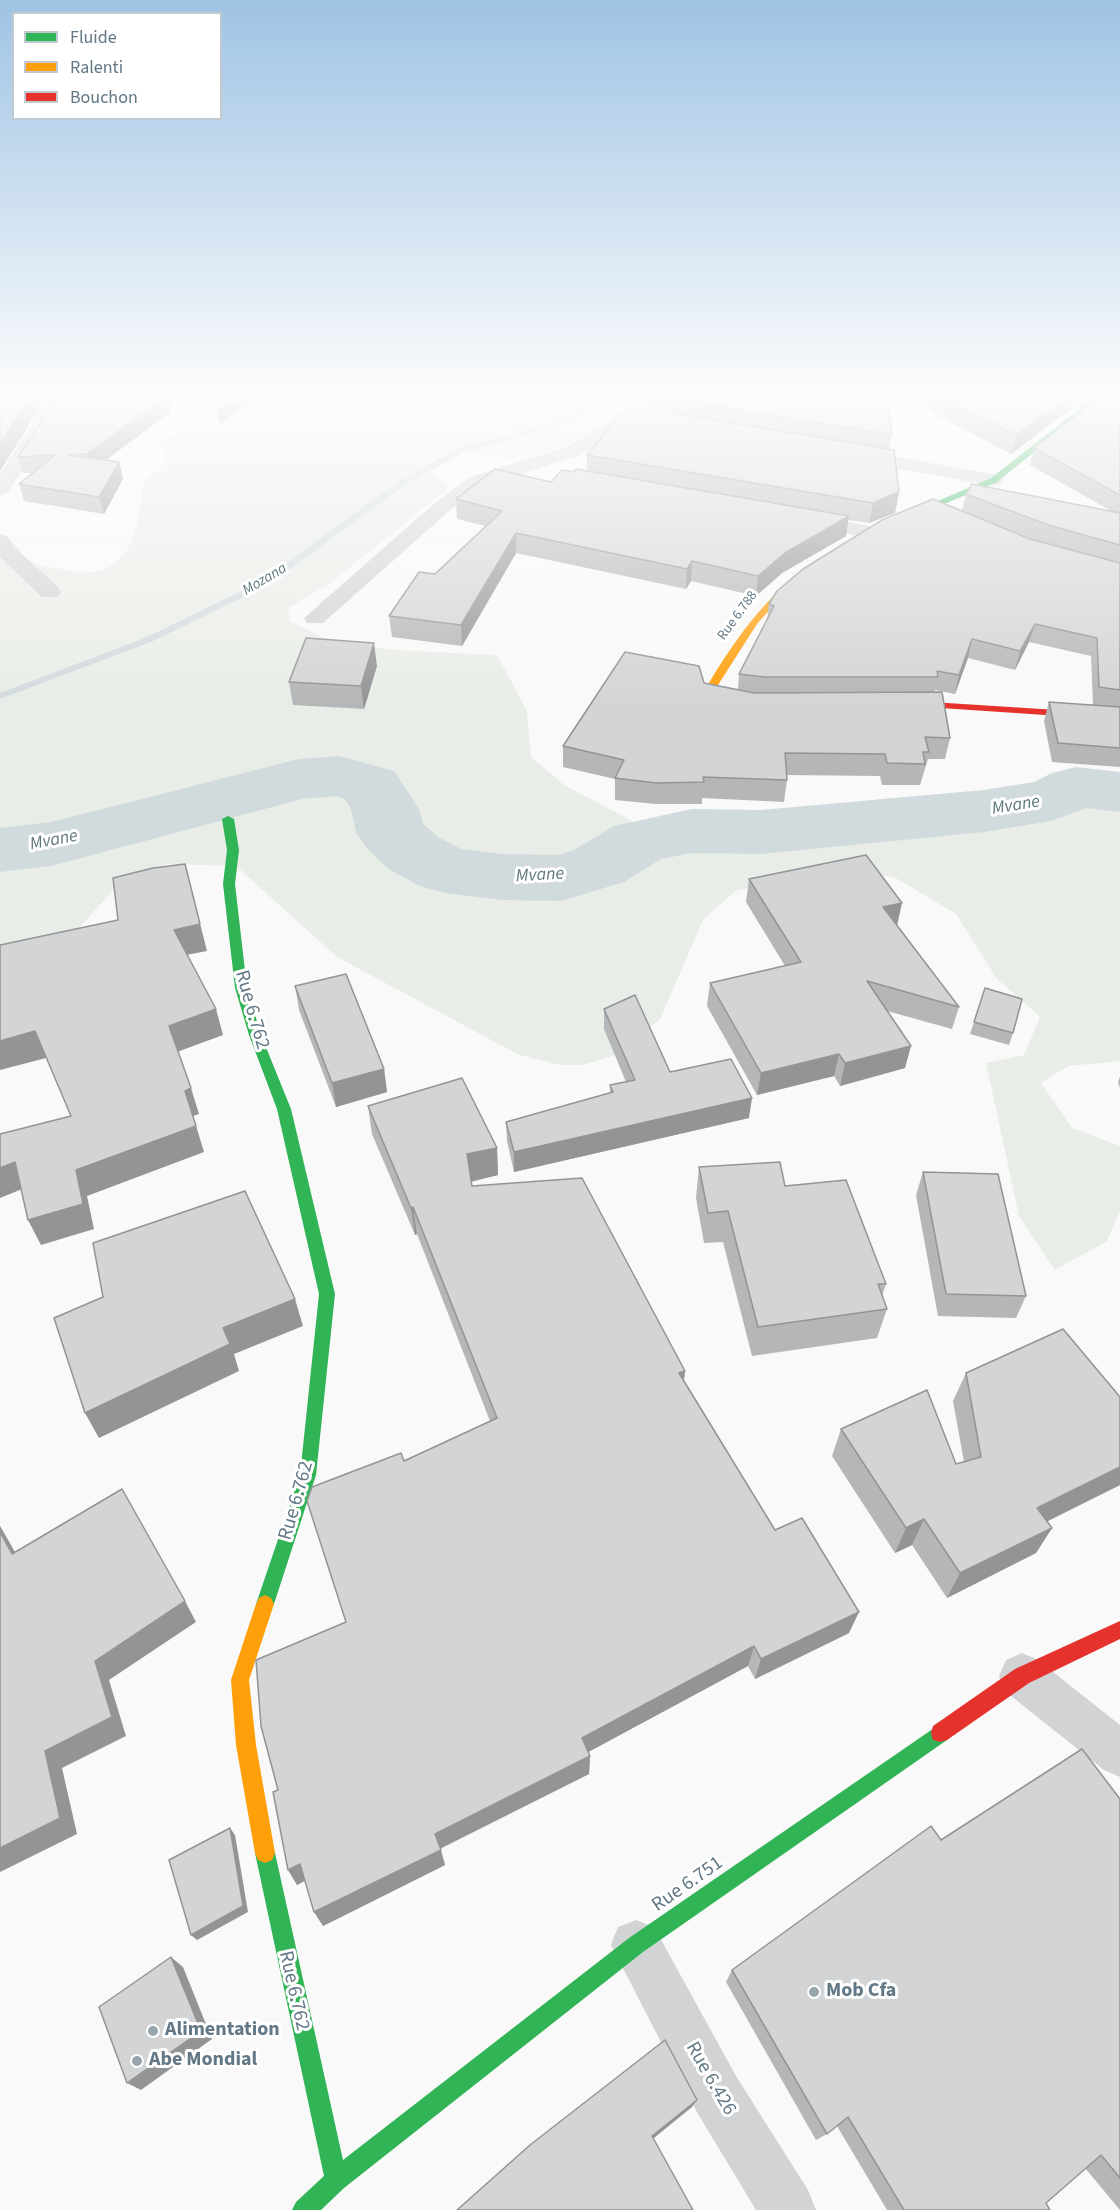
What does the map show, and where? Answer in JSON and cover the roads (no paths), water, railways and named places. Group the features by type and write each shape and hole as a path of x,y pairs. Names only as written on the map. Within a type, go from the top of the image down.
{"street":[{"path":"315,618 452,499"},
{"path":"851,544 871,532 947,499"},
{"path":"928,507 960,520"},
{"path":"777,516 871,532"},
{"path":"0,540 4,549 50,592"},
{"name":"Rue 6.788","path":"762,705 725,701 712,697 711,688 764,604 791,580 821,562"},
{"path":"883,704 1120,717"},
{"name":"Rue 6.762","path":"228,819 233,850 229,884 241,988 255,1035 284,1109 327,1294 308,1475 240,1680 246,1745 273,1901 336,2180"},
{"name":"Rue 6.751","path":"304,2210 336,2180 636,1945 1022,1676 1120,1630"},
{"path":"1022,1676 1120,1754"},
{"name":"Rue 6.426","path":"636,1945 717,2095 788,2210"}],"waterway":[{"name":"Mozana","path":"0,696 148,640 265,583 380,499"},
{"name":"Mvane","path":"0,850 51,844 299,779 339,776 370,785 385,809 391,832 413,853 445,870 501,877 561,878 599,866 639,842 692,831 761,832 984,811 1051,800 1076,787 1120,792"}],"place":[{"name":"Mob Cfa","path":"814,1992"},
{"name":"Alimentation","path":"153,2031"},
{"name":"Abe Mondial","path":"137,2061"}]}
